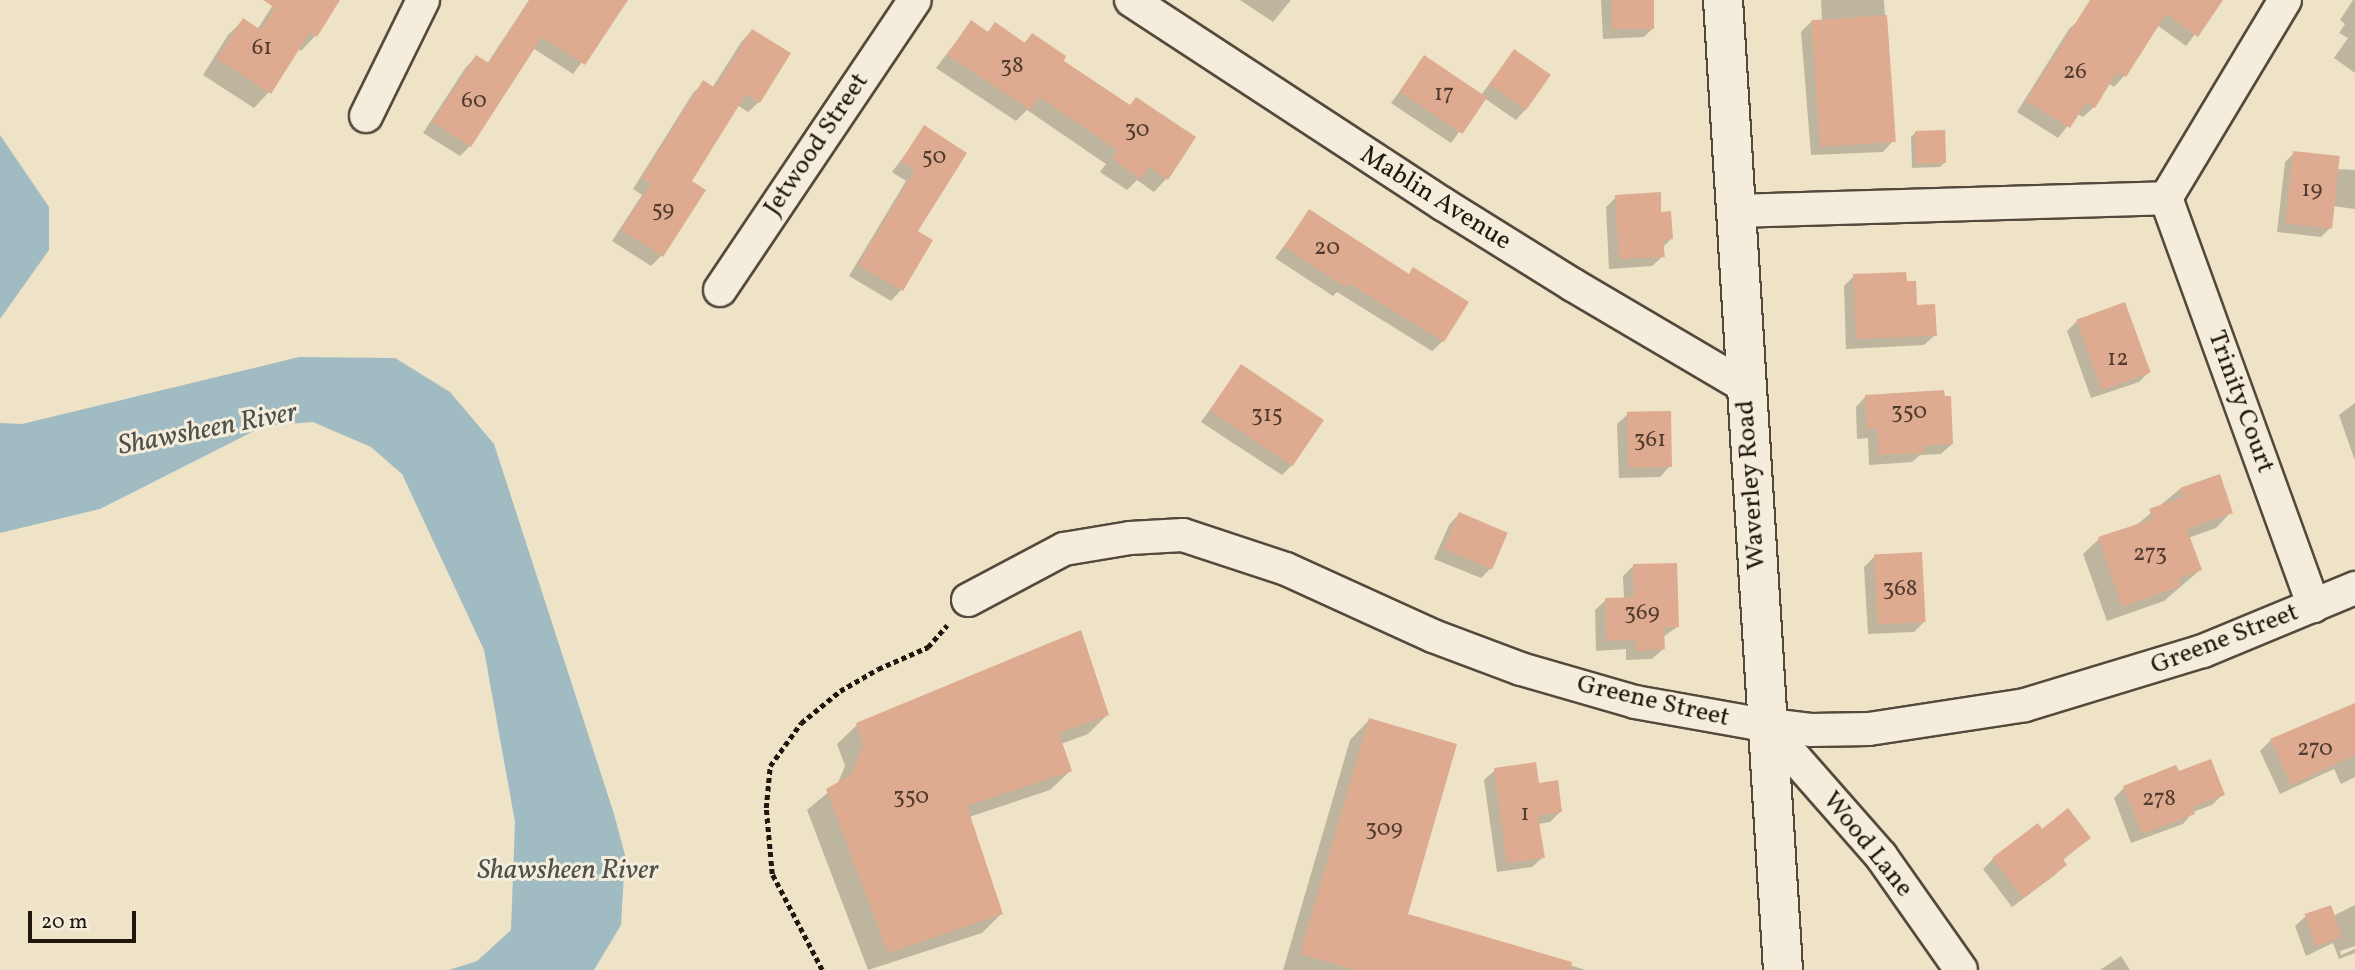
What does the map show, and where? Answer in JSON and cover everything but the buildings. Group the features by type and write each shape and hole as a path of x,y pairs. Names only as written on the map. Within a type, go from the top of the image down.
{"main road":[{"name":"Waverley Road","path":"1723,0 1783,970"}],"street":[{"path":"366,116 423,0"},
{"name":"Jetwood Street","path":"720,290 915,0"},
{"name":"Mablin Avenue","path":"1131,0 1432,197 1573,285 1746,387"},
{"path":"1734,211 2166,198 2286,0"},
{"name":"Trinity Court","path":"2166,198 2314,606"},
{"name":"Greene Street","path":"968,600 1064,549 1130,538 1183,536 1286,569 1433,636 1521,669 1635,702 1766,725 1811,730 1868,729 2025,705 2165,664 2355,588"},
{"name":"Wood Lane","path":"1766,725 1881,856 1961,970"}],"path":[{"path":"821,970 772,874 766,808 770,766 802,723 839,691 878,669 928,647 968,600"}],"water":[{"path":"0,135 49,207 49,250 0,319"},
{"name":"Shawsheen River","path":"299,357 395,358 450,392 494,444 625,855 621,925 594,970 449,970 477,961 511,930 515,822 484,650 402,474 371,447 313,422 264,426 100,509 0,533 0,423 22,424"}]}
